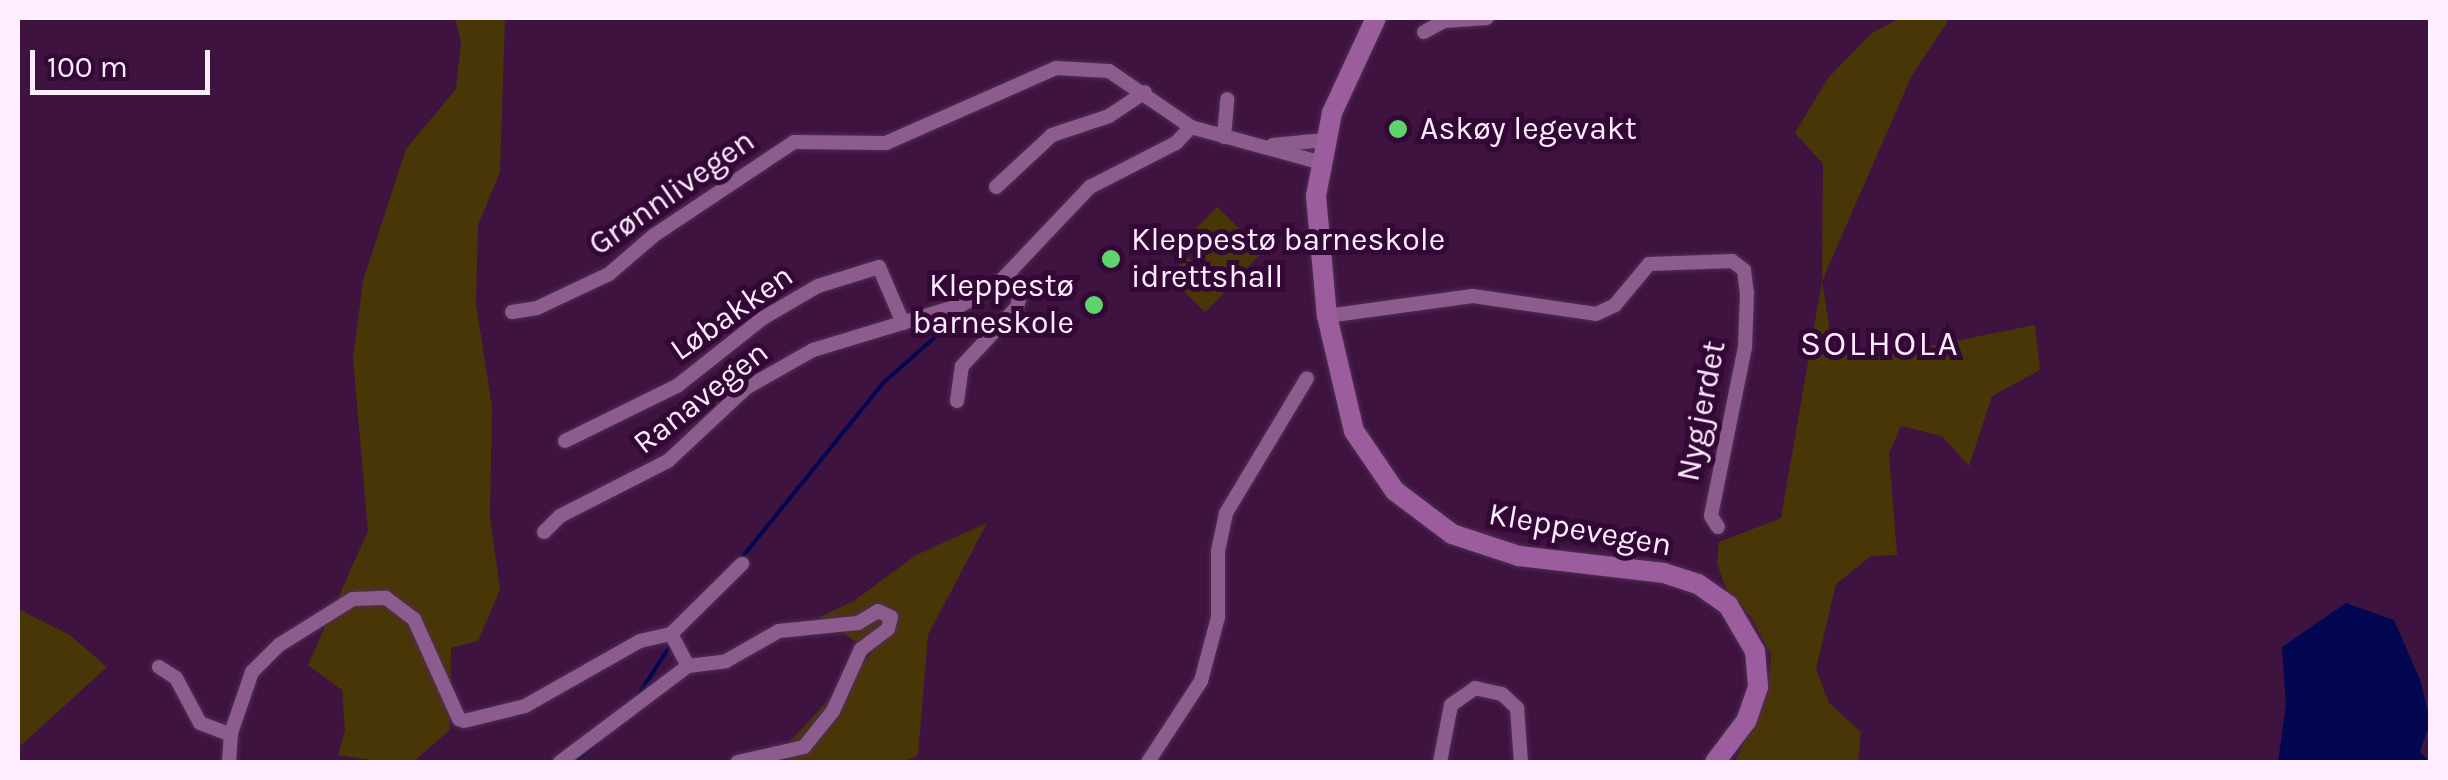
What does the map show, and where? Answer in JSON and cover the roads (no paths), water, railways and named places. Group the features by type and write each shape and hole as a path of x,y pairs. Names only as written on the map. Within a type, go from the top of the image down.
{"main road":[{"name":"Kleppevegen","path":"1376,18 1325,140 1316,219 1326,316 1354,431 1383,477 1422,515 1486,548 1664,573 1698,584 1734,612 1755,651 1758,687 1746,721 1714,762"}],"street":[{"path":"1424,32 1444,22 1487,18"},
{"name":"Grønnlivegen","path":"512,312 537,308 610,274 666,226 794,142 886,143 1056,68 1098,68 1145,92 1191,127 1273,145 1320,162"},
{"path":"996,187 1052,135 1109,116 1145,92"},
{"path":"1224,137 1227,99"},
{"name":"Ranavegen","path":"544,532 560,516 668,461 746,388 800,357 837,339 961,306 1010,277 1090,186 1176,143 1191,127"},
{"name":"Grønnlivegen","path":"1273,145 1325,140"},
{"name":"Nygjerdet","path":"1326,316 1472,296 1596,314 1615,304 1649,264 1732,261 1744,270 1748,293 1745,348 1711,516 1718,527"},
{"name":"Løbakken","path":"565,440 677,386 763,318 818,286 879,266 903,323"},
{"path":"957,401 962,366 1017,308 1020,291 1010,277"},
{"path":"1148,762 1179,722 1205,669 1218,617 1218,552 1226,513 1307,378"},
{"path":"229,762 231,735 246,682 269,653 330,608 369,597 399,606 419,625 461,720 525,706 640,641 671,634 742,564"},
{"path":"560,762 688,666 726,661 779,630 858,623 886,612 891,626 861,649 827,718 798,751 738,762"},
{"path":"671,634 688,666"},
{"path":"159,667 176,678 200,723 231,735"},
{"path":"1440,762 1451,705 1475,688 1502,694 1517,708 1522,762"}],"waterway":[{"path":"739,561 883,383 967,309"},
{"path":"637,697 670,646"},
{"path":"575,762 595,744"}],"place":[{"name":"Askøy legevakt","path":"1398,129"},
{"name":"Kleppestø barneskole idrettshall","path":"1111,259"},
{"name":"Kleppestø barneskole","path":"1094,305"}],"district":[{"name":"SOLHOLA","path":"1880,344"}]}
